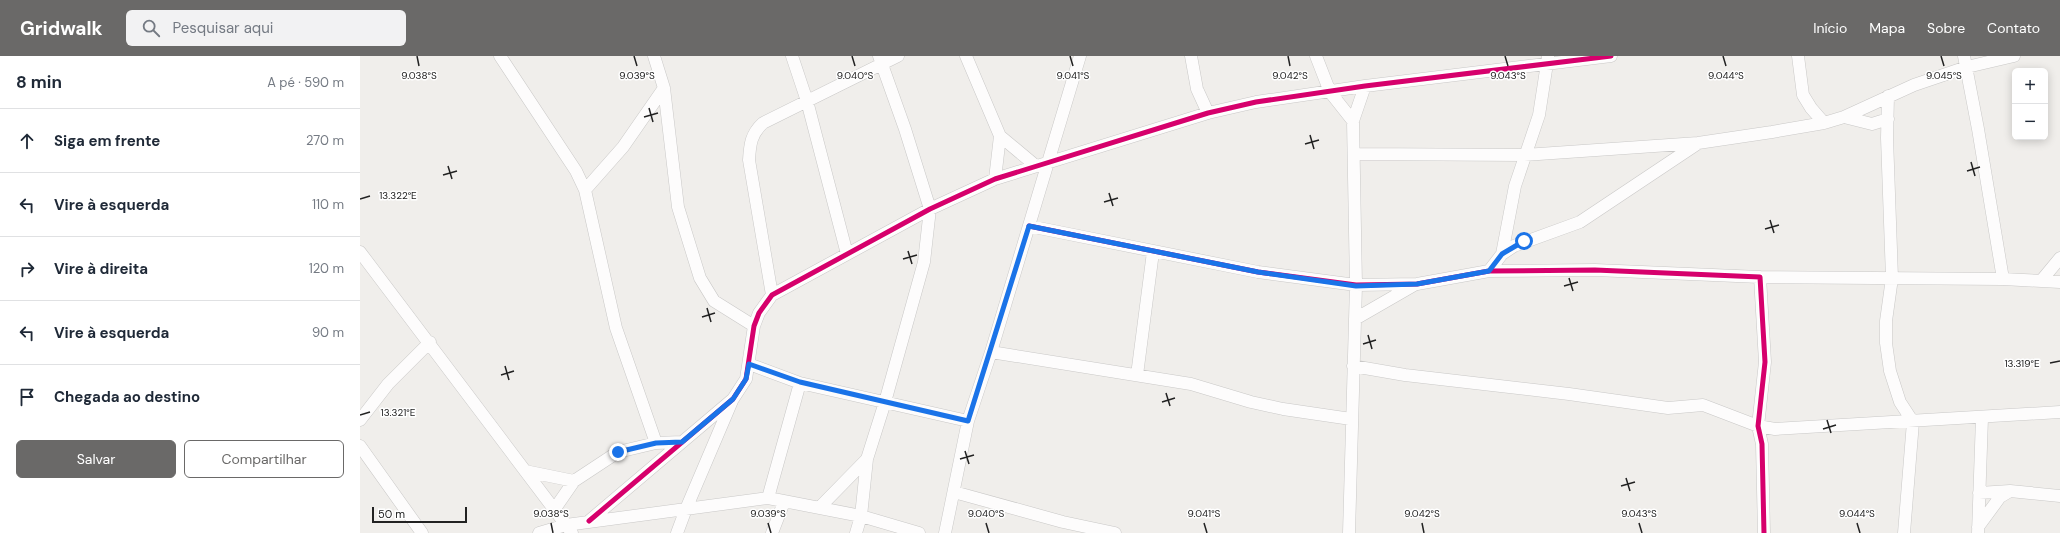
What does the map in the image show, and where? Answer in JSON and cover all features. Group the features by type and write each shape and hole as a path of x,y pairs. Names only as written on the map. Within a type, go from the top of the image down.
{"street":[{"path":"500,56 576,170 584,190 616,328 656,443"},
{"path":"654,56 664,88 678,206 700,278 714,301 754,326"},
{"path":"772,295 749,160 750,144 754,131 763,123 807,101 880,60 898,56"},
{"path":"966,56 1000,136 1036,166"},
{"path":"946,533 968,421 991,352 1080,56"},
{"path":"1191,56 1197,89 1208,113"},
{"path":"1316,56 1330,92 1353,121"},
{"path":"677,533 733,399 746,379 754,326 759,313 772,295 930,209 995,179 1208,113 1256,102 1548,60 1611,56"},
{"path":"1798,56 1803,95 1811,108 1824,123"},
{"path":"1355,154 1524,155 1698,143 1824,123 1844,117 1965,61 2014,56"},
{"path":"794,57 848,254"},
{"path":"856,533 861,516 867,459 885,402 924,262 930,209 880,60"},
{"path":"1502,254 1509,215 1524,155 1539,115 1548,60"},
{"path":"1965,61 2002,279"},
{"path":"1349,533 1351,506 1351,419 1356,286 1355,154 1353,121 1365,86"},
{"path":"584,190 623,147 664,88"},
{"path":"1888,96 1886,138 1892,278 1886,321 1886,344 1890,371 1900,402 1913,422 1904,532"},
{"path":"1844,117 1872,124 1886,138"},
{"path":"1872,124 1888,119"},
{"path":"995,179 1000,136"},
{"path":"1489,271 1502,254 1524,241 1568,228 1580,222 1698,143"},
{"path":"1029,226 1258,272 1356,286 1417,284 1489,271 1595,270 1760,277 2002,279 2060,282"},
{"path":"360,252 430,342 569,529"},
{"path":"1137,375 1153,252"},
{"path":"2041,281 2060,258"},
{"path":"1760,277 1765,362 1758,426 1762,444 1764,533"},
{"path":"1355,319 1417,284"},
{"path":"360,420 388,384 430,342"},
{"path":"991,352 1191,384 1283,410 1351,419"},
{"path":"749,364 800,382 968,421"},
{"path":"1353,366 1405,375 1569,394 1668,408 1703,405 1758,426 1775,429 1982,418 2060,412"},
{"path":"768,498 800,382"},
{"path":"589,521 733,399"},
{"path":"1978,530 1982,418"},
{"path":"1762,444 1775,429"},
{"path":"554,510 574,481 618,452 656,443 682,442"},
{"path":"362,452 422,533"},
{"path":"820,507 867,459"},
{"path":"525,470 574,481"},
{"path":"1979,493 2010,490 2060,496"},
{"path":"1978,530 2000,497 2010,490"},
{"path":"954,492 1063,522 1115,533"},
{"path":"539,533 569,529 589,521 768,498 861,516 919,533"},
{"path":"772,533 784,502"}],"cycle path":[{"path":"589,521 733,399 746,379 754,326 759,313 772,295 930,209 995,179 1208,113 1256,102 1365,86 1611,56"},
{"path":"1029,226 1258,272 1356,285 1417,284 1489,271 1595,270 1760,277 1765,362 1758,426 1762,444 1764,533"}],"route":[{"path":"618,452 637,446 656,443 682,442 733,399 746,379 749,364 800,382 968,421 991,352 1029,226 1258,272 1356,286 1417,284 1489,271 1502,254 1524,241"}]}
